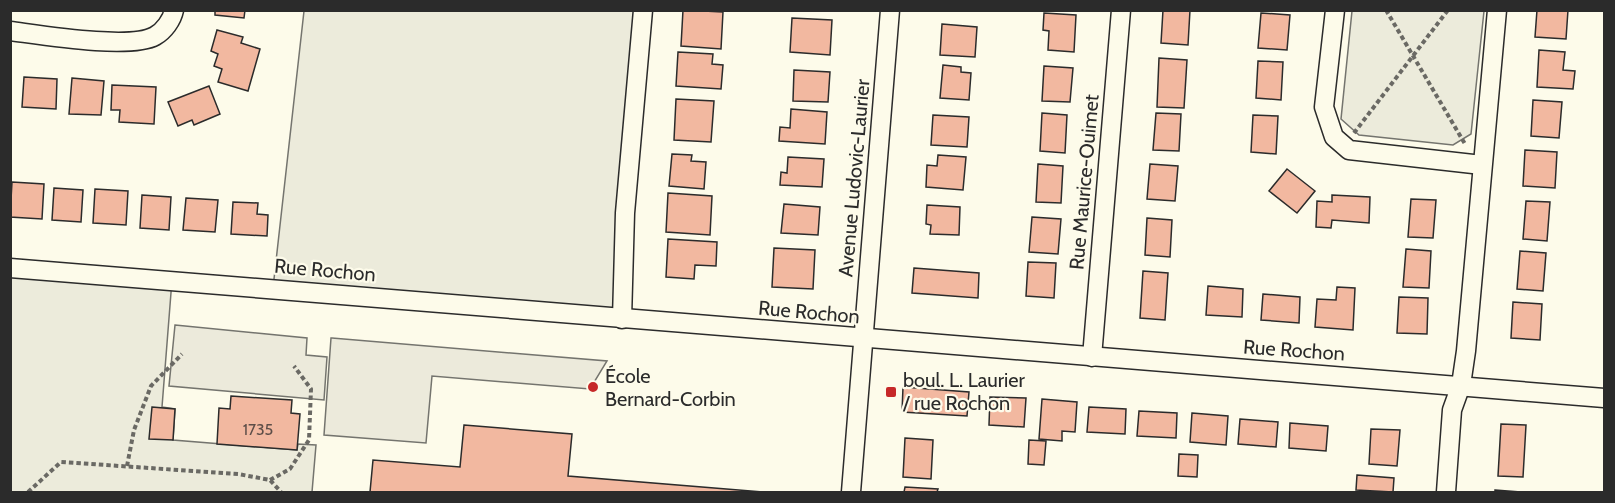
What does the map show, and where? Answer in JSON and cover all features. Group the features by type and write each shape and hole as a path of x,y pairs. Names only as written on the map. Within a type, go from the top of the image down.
{"street":[{"path":"10,31 57,37 134,42 155,36 172,20 174,10"},
{"path":"622,319 625,213 643,10"},
{"name":"Avenue Ludovic-Laurier","path":"851,492 890,10"},
{"name":"Rue Maurice-Ouimet","path":"1092,357 1121,10"},
{"path":"1335,10 1324,107 1334,137 1348,150 1482,165"},
{"path":"1446,492 1452,410 1461,385 1497,10"},
{"name":"Rue Rochon","path":"10,268 1605,398"}],"path":[{"path":"1386,10 1470,153 1482,165"},
{"path":"1344,146 1448,10"},
{"path":"128,466 134,430 151,386 182,354"},
{"path":"270,480 290,469 309,440 311,389 294,366"},
{"path":"28,492 62,462 238,474 270,480 281,492"}],"shaded area":[{"path":"304,11 639,11 618,319 273,288"},
{"path":"1352,11 1484,11 1471,134 1453,145 1359,135 1341,119"},
{"path":"10,268 172,280 162,407 175,409 173,440 297,450 298,444 316,445 312,492 11,492"},
{"path":"175,325 307,338 306,355 327,357 324,400 169,386"},
{"path":"331,338 607,361 590,389 432,376 426,443 324,435"}],"building":[{"path":"215,10 245,10 244,18 215,15"},
{"path":"683,10 723,12 721,49 681,46"},
{"path":"1163,10 1190,10 1188,45 1161,43"},
{"path":"1537,10 1568,10 1566,39 1535,37"},
{"path":"1044,13 1076,15 1074,52 1048,50 1049,31 1043,30"},
{"path":"1261,13 1290,15 1287,50 1258,48"},
{"path":"792,18 832,20 830,55 790,52"},
{"path":"942,24 977,27 975,57 940,55"},
{"path":"217,30 243,37 241,43 260,49 248,91 218,82 222,69 214,66 218,54 211,51"},
{"path":"1539,50 1565,52 1563,70 1575,71 1573,89 1537,87"},
{"path":"678,52 713,54 712,64 723,65 721,89 676,86"},
{"path":"1159,58 1187,60 1184,108 1157,107"},
{"path":"1258,61 1283,62 1281,100 1256,98"},
{"path":"943,65 961,67 961,72 971,73 969,100 940,98"},
{"path":"1044,66 1073,68 1070,102 1042,101"},
{"path":"794,70 830,72 828,102 793,101"},
{"path":"24,77 57,79 56,109 22,107"},
{"path":"72,78 104,81 101,115 69,114"},
{"path":"112,85 156,87 154,124 119,122 120,110 111,110"},
{"path":"209,86 220,114 194,125 192,120 178,126 168,102"},
{"path":"676,99 714,101 711,142 674,140"},
{"path":"1533,100 1562,102 1559,138 1531,136"},
{"path":"791,109 827,112 825,144 779,141 780,127 790,128"},
{"path":"1042,113 1067,115 1065,153 1040,151"},
{"path":"1156,113 1181,114 1179,151 1153,150"},
{"path":"933,115 969,117 967,147 931,145"},
{"path":"1253,115 1278,116 1276,154 1251,152"},
{"path":"1525,150 1557,152 1555,188 1523,186"},
{"path":"672,154 692,155 691,161 706,162 704,189 669,186"},
{"path":"938,155 966,157 963,190 926,187 927,165 937,166"},
{"path":"788,157 824,159 822,187 780,185 781,172 787,173"},
{"path":"1038,164 1063,166 1061,203 1036,202"},
{"path":"1150,164 1178,166 1175,201 1147,199"},
{"path":"1287,169 1315,191 1297,213 1269,191"},
{"path":"12,182 44,184 42,219 10,217"},
{"path":"54,188 83,190 81,222 52,220"},
{"path":"95,189 128,191 126,225 93,223"},
{"path":"668,193 712,196 710,235 666,232"},
{"path":"142,195 171,197 169,230 140,228"},
{"path":"1332,195 1370,197 1369,223 1332,220 1331,228 1316,227 1317,201 1332,202"},
{"path":"186,198 218,200 215,232 183,230"},
{"path":"1411,199 1436,200 1433,238 1408,237"},
{"path":"1526,201 1550,202 1547,241 1523,239"},
{"path":"233,202 258,203 257,214 268,215 267,236 231,234"},
{"path":"784,204 820,207 818,235 781,233"},
{"path":"927,205 960,207 959,235 930,234 931,225 926,224"},
{"path":"1032,217 1061,219 1058,254 1029,252"},
{"path":"1147,218 1172,220 1170,257 1145,255"},
{"path":"668,239 717,242 716,266 695,265 694,279 666,277"},
{"path":"774,248 815,250 813,289 772,287"},
{"path":"1406,249 1431,251 1429,288 1403,287"},
{"path":"1520,251 1546,253 1543,291 1517,289"},
{"path":"1028,262 1056,263 1054,298 1026,296"},
{"path":"914,268 979,273 978,298 912,293"},
{"path":"1143,271 1168,273 1165,320 1140,318"},
{"path":"1208,286 1243,289 1242,317 1206,315"},
{"path":"1337,287 1355,288 1353,330 1315,327 1317,299 1336,300"},
{"path":"1263,294 1300,297 1299,323 1261,320"},
{"path":"1399,297 1428,298 1427,334 1397,333"},
{"path":"1513,302 1542,304 1540,340 1511,338"},
{"path":"903,387 969,392 967,416 902,412"},
{"path":"231,396 292,400 291,413 300,414 297,450 217,444 219,408 230,409"},
{"path":"990,397 1026,398 1024,427 989,425"},
{"path":"1042,399 1077,402 1075,432 1062,431 1062,441 1039,439"},
{"path":"152,407 175,409 173,440 149,439"},
{"path":"1089,407 1126,409 1125,434 1087,432"},
{"path":"1139,411 1177,413 1176,438 1137,436"},
{"path":"1192,413 1228,416 1226,445 1190,442"},
{"path":"1240,419 1278,422 1276,447 1238,444"},
{"path":"1290,423 1328,426 1326,451 1289,448"},
{"path":"1501,424 1526,425 1523,477 1498,476"},
{"path":"464,425 572,434 568,476 763,492 370,492 373,460 460,467"},
{"path":"1371,429 1400,430 1397,466 1369,464"},
{"path":"905,438 933,440 931,479 903,477"},
{"path":"1029,440 1046,441 1044,465 1028,464"},
{"path":"1179,454 1198,455 1197,477 1178,476"},
{"path":"1357,475 1394,478 1393,492 1356,490"},
{"path":"905,487 938,489 937,492 904,492"},
{"path":"1495,490 1521,492 1495,492"}],"place":[{"name":"École Bernard-Corbin","path":"593,387"},
{"name":"boul. L. Laurier / rue Rochon","path":"891,392"}]}
